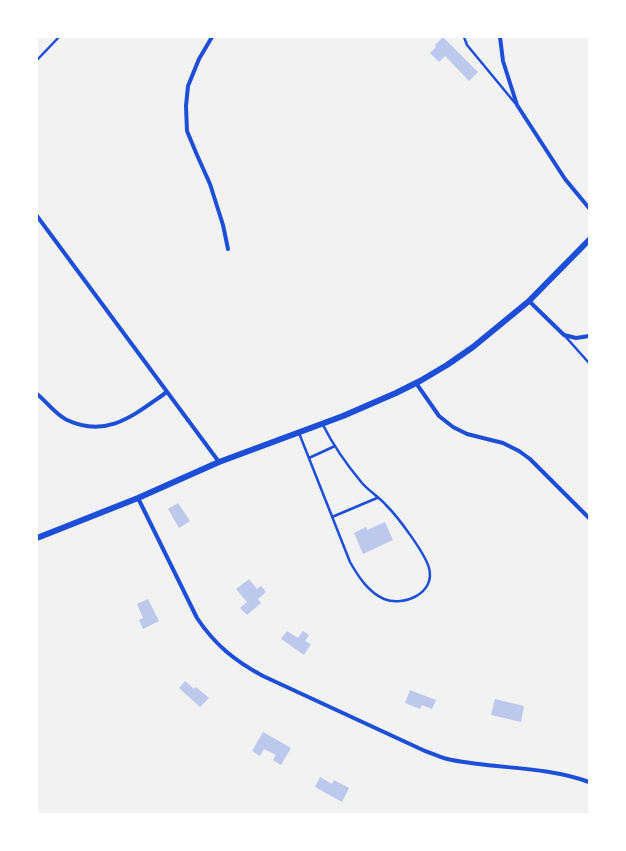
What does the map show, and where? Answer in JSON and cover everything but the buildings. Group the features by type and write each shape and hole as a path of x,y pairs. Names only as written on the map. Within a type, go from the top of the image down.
{"street":[{"path":"212,37 199,59 188,86 186,106 187,131 210,184 223,225 228,249"},
{"path":"500,37 503,61 517,105 566,179 589,208"},
{"path":"37,216 218,462"},
{"path":"37,538 138,498 218,462 322,424 416,383 447,365 529,301 589,240"},
{"path":"529,301 564,335 576,338 589,336"},
{"path":"416,383 439,416 453,428 468,434 503,443 519,451 589,518"},
{"path":"37,394 67,420 82,425 96,426 114,425 127,420 167,392"},
{"path":"138,498 197,618 208,634 243,666 270,680 425,751 450,760 574,776 589,782"}],"lane":[{"path":"37,60 59,37"},
{"path":"464,37 467,45 517,105"},
{"path":"564,335 589,362"},
{"path":"298,433 350,562 358,576 370,589 384,599 396,601 412,600 423,591 430,580 430,568 405,528 386,504 377,498 362,482 335,446 322,424"},
{"path":"309,458 335,446"},
{"path":"332,517 377,498"}]}
